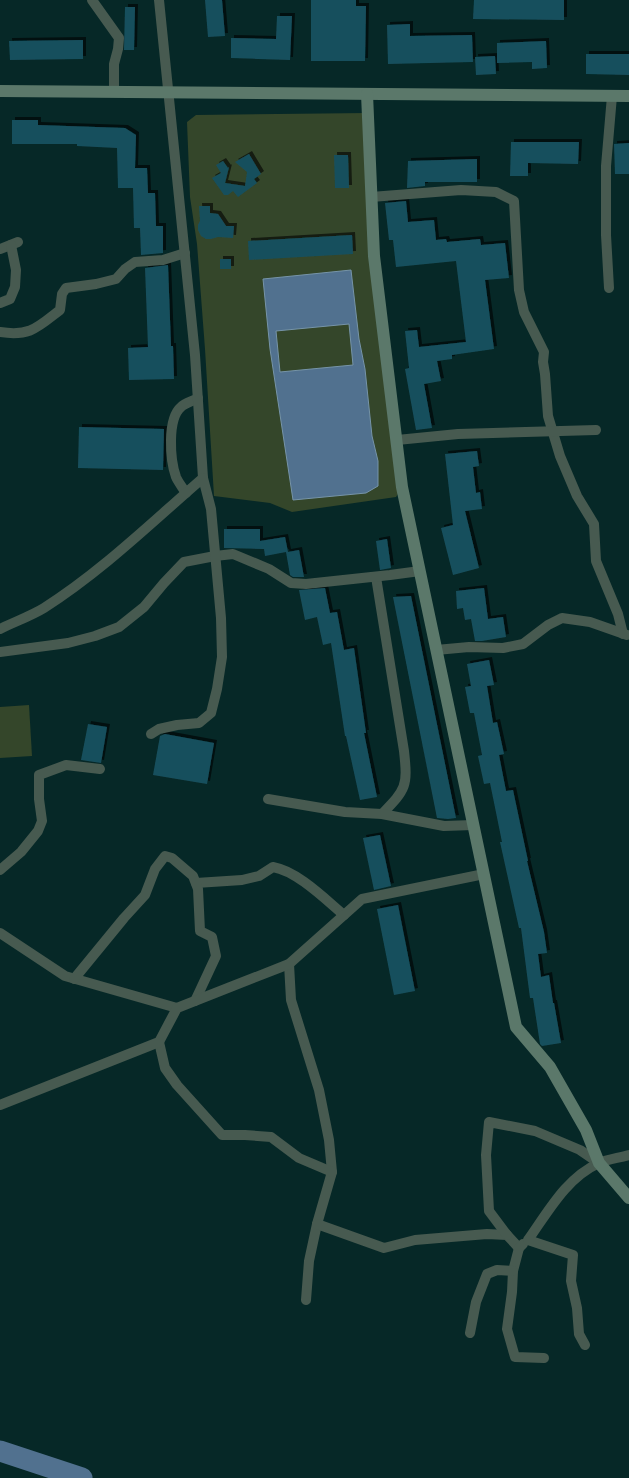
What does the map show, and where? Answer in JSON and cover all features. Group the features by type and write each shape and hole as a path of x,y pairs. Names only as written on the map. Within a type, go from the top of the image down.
{"street":[{"path":"92,0 119,38 114,64 114,92"},
{"path":"151,734 159,729 177,725 199,723 212,713 222,657 221,618 211,509 203,478 195,355 159,0"},
{"path":"0,91 629,96"},
{"path":"367,94 374,256 402,487 516,1028 550,1067 586,1130 599,1163"},
{"path":"609,288 606,235 606,166 612,96"},
{"path":"371,197 461,190 496,192 514,201 519,290 524,312 544,352 543,362 548,416 560,456 577,496 594,524 596,560 626,635"},
{"path":"0,249 14,243 16,270 15,287 10,299 0,303"},
{"path":"0,332 12,334 31,331 60,310 62,294 66,288 96,284 116,279 125,269 135,262 163,260 185,253"},
{"path":"186,493 176,478 171,447 172,430 174,418 181,407 198,398"},
{"path":"397,440 458,434 596,430"},
{"path":"0,629 42,609 77,585 104,564 203,478"},
{"path":"0,652 68,643 95,636 120,627 144,607 184,562 232,554 270,569 291,583 306,584 376,577 420,570"},
{"path":"376,577 407,774 404,788 382,814"},
{"path":"436,650 469,647 503,648 523,644 548,625 562,618 590,622 626,635"},
{"path":"0,870 21,852 38,831 42,821 39,799 39,775 66,765 100,769"},
{"path":"268,799 345,812 382,814 444,826 473,825"},
{"path":"74,979 145,895 155,869 165,856 172,858 193,876 198,889 200,931 212,936 216,956 195,1001"},
{"path":"196,883 242,880 259,876 273,867 281,869 308,885 344,915"},
{"path":"0,933 65,976 177,1008 289,964 362,899 484,874"},
{"path":"289,964 291,1000 320,1090 329,1140 332,1172 317,1224 309,1261 306,1300"},
{"path":"0,1105 159,1042 177,1008"},
{"path":"159,1042 165,1068 177,1085 222,1135 245,1134 271,1137 300,1158 332,1172"},
{"path":"518,1248 489,1211 486,1156 489,1122 535,1131 580,1150 599,1163 629,1198"},
{"path":"544,1358 515,1357 507,1329 513,1271 518,1248 528,1240 554,1202 575,1177 599,1163 629,1155"},
{"path":"317,1224 384,1248 415,1240 487,1234 507,1235"},
{"path":"528,1240 573,1255 571,1281 577,1308 579,1334 585,1345"},
{"path":"470,1333 476,1302 486,1274 497,1270 513,1271"}],"green space":[{"path":"368,113 374,256 402,487 396,497 292,512 270,503 214,496 197,244 190,197 187,122 196,115"},
{"path":"29,705 32,756 0,758 0,707"}],"water":[{"path":"351,270 359,339 365,369 372,436 378,461 378,486 366,493 293,500 270,349 263,279","holes":["349,324 353,365 280,372 276,331"]}],"building":[{"path":"205,0 222,0 225,36 208,37"},
{"path":"311,0 356,0 356,6 366,6 365,61 311,61"},
{"path":"474,0 564,0 564,20 473,19"},
{"path":"125,7 135,7 134,50 124,50"},
{"path":"277,16 292,16 290,60 231,58 231,38 276,39"},
{"path":"410,24 410,36 472,35 473,62 388,64 387,25"},
{"path":"83,40 83,59 10,60 9,41"},
{"path":"546,41 547,68 532,69 532,62 497,63 497,43"},
{"path":"586,54 629,54 629,75 586,74"},
{"path":"495,56 496,74 476,75 475,57"},
{"path":"12,120 38,120 38,125 125,128 136,135 135,168 147,168 148,193 155,193 156,226 163,226 163,253 141,255 140,228 134,228 133,188 118,188 117,148 77,146 77,144 12,144"},
{"path":"511,142 579,142 578,164 528,163 528,176 510,176"},
{"path":"629,143 629,174 615,174 614,144"},
{"path":"249,154 261,174 254,179 257,183 238,197 233,191 228,195 224,195 212,178 221,173 216,165 223,161 228,168 229,167 225,183 245,186 247,172 235,162"},
{"path":"334,155 348,155 349,188 335,188"},
{"path":"477,159 477,182 425,182 425,186 407,188 408,161"},
{"path":"406,201 408,222 434,220 436,240 446,239 447,242 480,239 481,245 505,243 509,278 485,280 494,349 452,355 452,359 437,361 441,381 424,384 432,428 416,430 405,369 409,368 405,331 417,330 419,347 466,342 456,261 396,267 393,240 389,240 385,203"},
{"path":"199,206 210,206 210,213 218,214 226,226 234,226 233,238 218,237 206,239 201,236 198,230 200,221"},
{"path":"352,235 353,254 249,260 248,241"},
{"path":"220,259 231,259 231,269 220,269"},
{"path":"168,265 171,346 173,346 174,379 129,380 128,348 148,347 145,268"},
{"path":"79,427 164,429 163,470 78,468"},
{"path":"477,451 479,466 473,467 476,493 480,492 482,509 465,511 479,568 453,575 441,528 453,525 445,454"},
{"path":"224,529 260,529 260,541 285,537 288,552 299,550 304,577 293,577 290,575 286,552 265,556 264,549 224,548"},
{"path":"387,539 391,568 380,570 376,541"},
{"path":"325,588 330,613 337,612 344,650 354,648 366,733 364,733 377,797 360,800 345,736 331,643 323,645 317,617 305,620 299,590"},
{"path":"484,588 488,619 503,617 506,637 475,641 471,619 465,620 463,608 457,609 456,591"},
{"path":"411,596 456,818 437,818 393,597"},
{"path":"489,660 494,685 487,686 493,723 497,722 504,754 499,755 506,791 513,790 527,861 544,932 547,953 538,954 541,977 549,975 561,1043 542,1046 540,1044 533,998 530,998 521,928 519,928 500,842 502,842 490,783 484,784 478,756 482,755 474,713 470,713 465,687 471,686 467,664"},
{"path":"88,724 107,727 101,763 81,760"},
{"path":"165,734 214,743 207,784 153,775 160,736"},
{"path":"380,835 391,886 374,890 363,838"},
{"path":"398,905 415,991 394,995 377,909"}],"waterway":[{"path":"0,1451 82,1478"}]}
